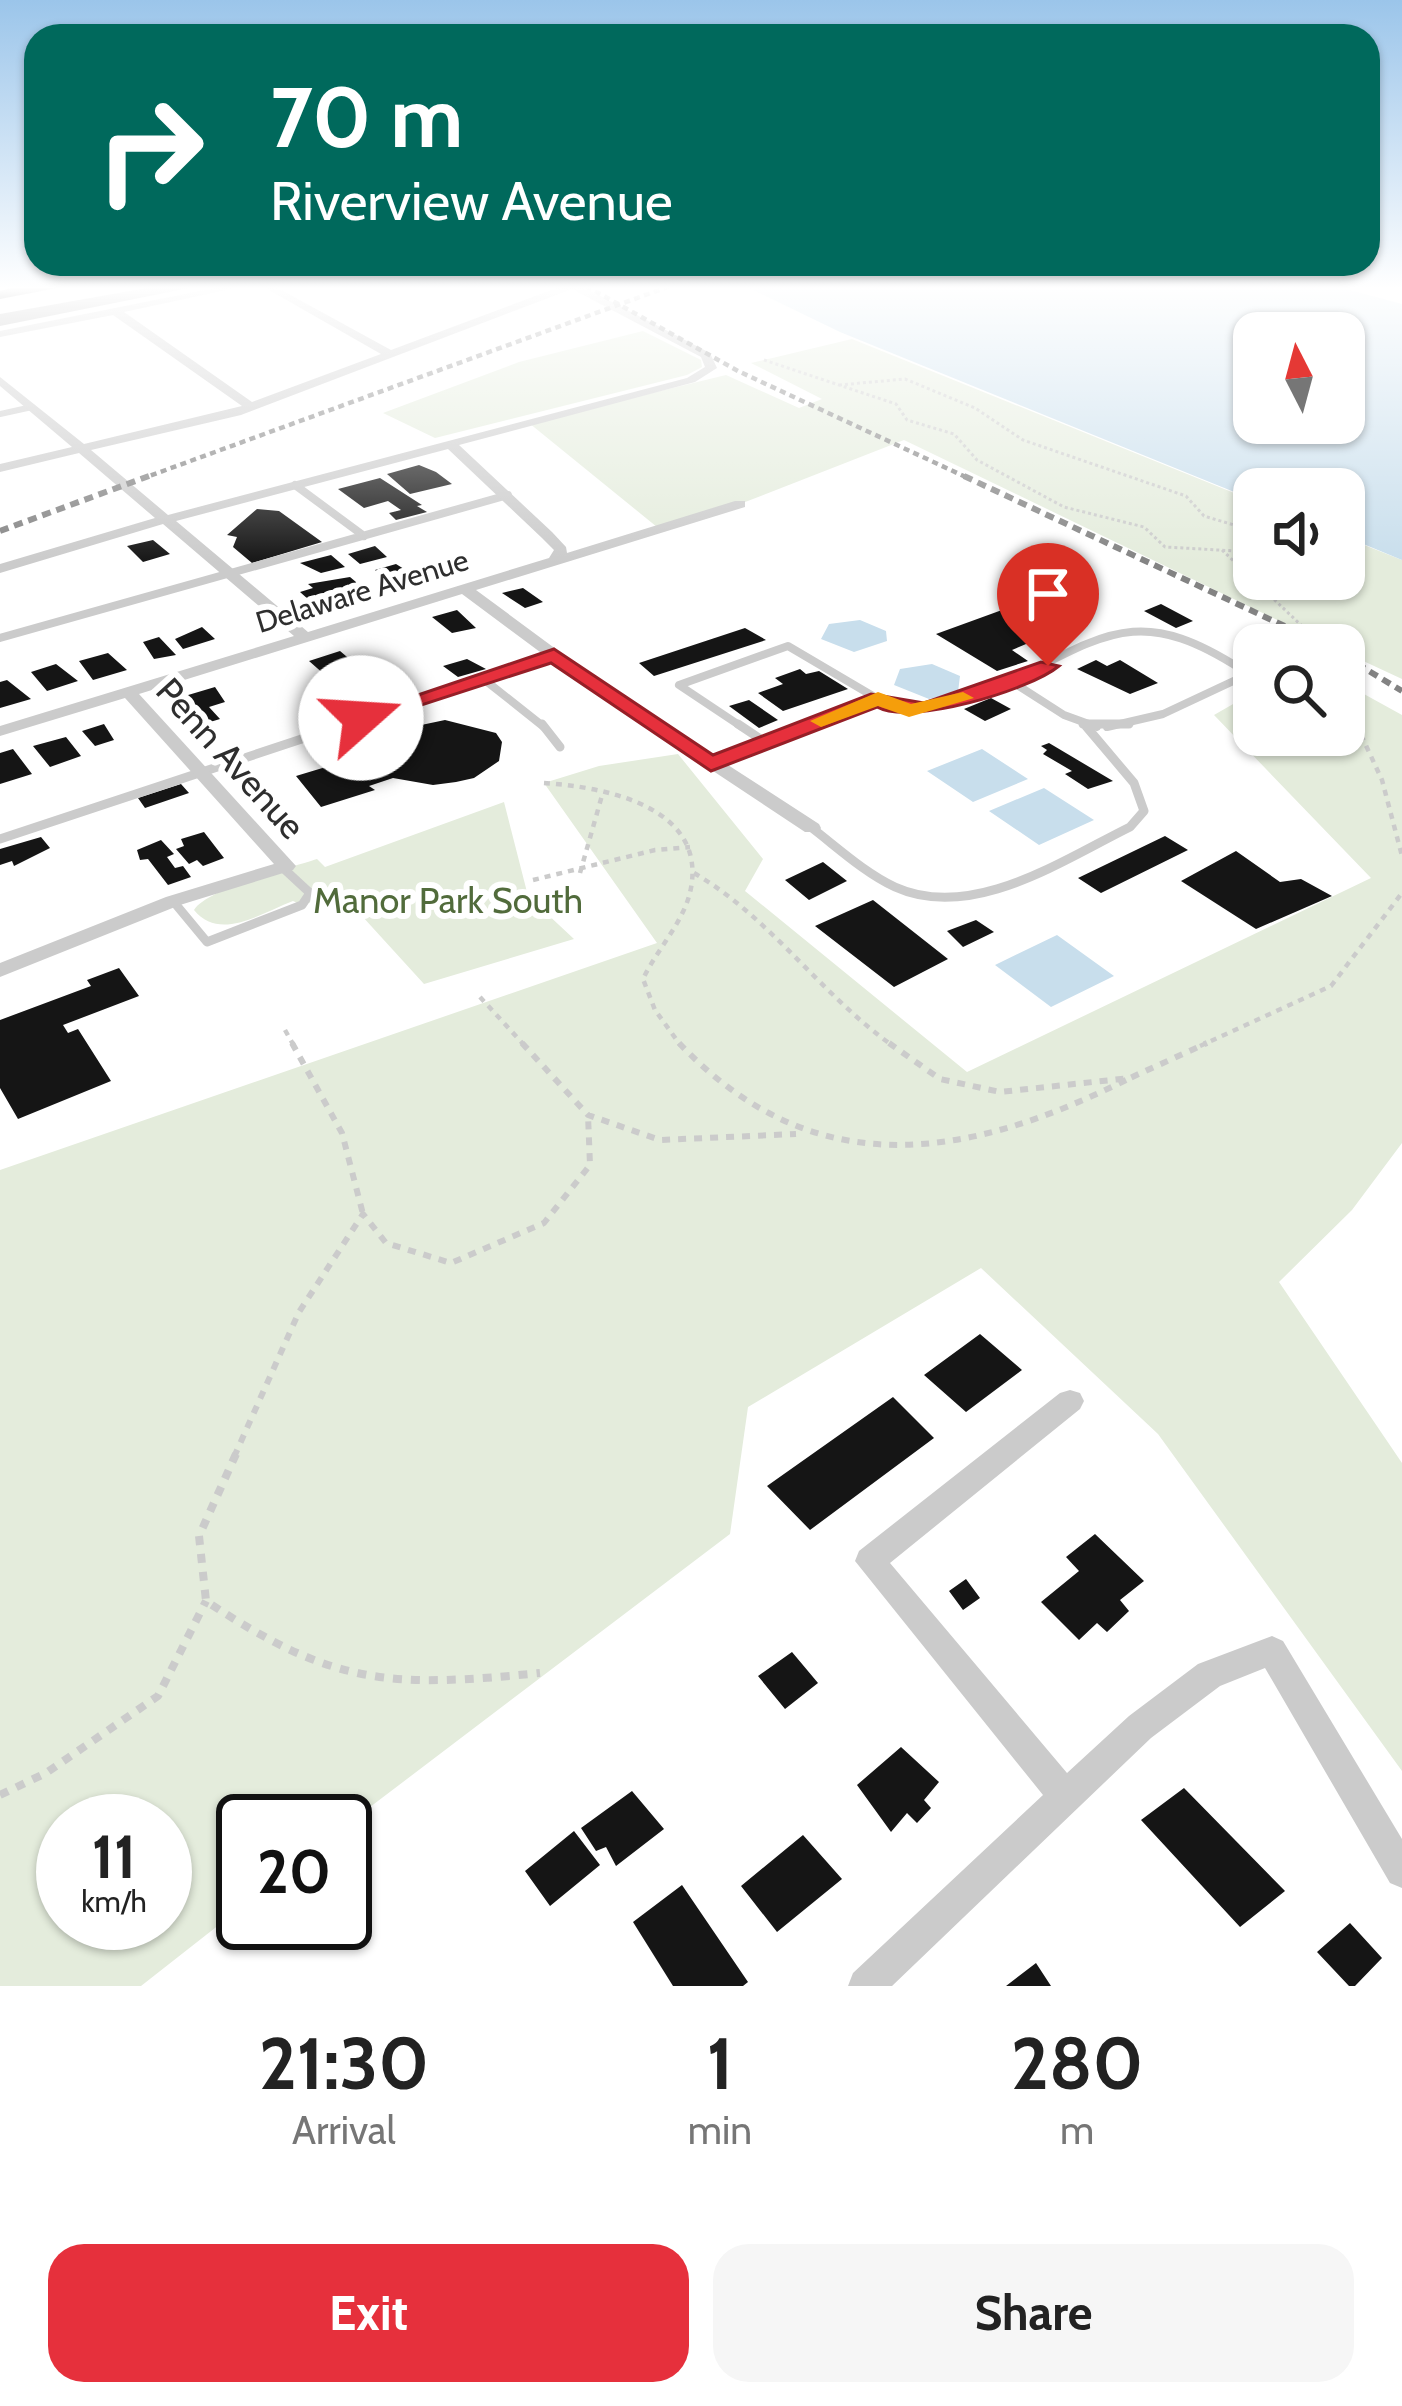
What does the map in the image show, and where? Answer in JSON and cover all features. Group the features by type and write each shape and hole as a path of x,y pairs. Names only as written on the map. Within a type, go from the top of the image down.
{"street":[{"path":"211,379 251,407"},
{"path":"0,468 251,407 328,379"},
{"path":"0,569 686,379"},
{"path":"0,380 304,637"},
{"path":"450,444 560,550 556,559"},
{"name":"Delaware Avenue","path":"0,730 740,504"},
{"path":"464,588 714,766 812,829"},
{"name":"Penn Avenue","path":"128,692 284,868"},
{"path":"0,970 173,901 284,868"},
{"path":"1066,1797 870,1561 1070,1401"},
{"path":"866,1986 1184,1692 1209,1675 1273,1651 1402,1871"}],"lane":[{"path":"0,414 32,407"},
{"path":"295,485 364,536"},
{"path":"0,638 508,495"},
{"path":"765,742 679,685 788,646 895,708 926,709 1048,666 1063,653 1143,629 1177,635 1241,669 1242,677 1221,688 1128,725 1085,725"},
{"path":"0,838 554,655"},
{"path":"482,677 541,723 560,747"},
{"path":"812,829 897,889 920,897 958,897 1006,886 1130,827 1144,811 1134,783 1085,725 1010,681"},
{"path":"714,766 878,699"},
{"path":"173,901 207,942 302,905 310,893 284,868"}],"path":[{"path":"816,379 896,404 907,420 954,434 977,460 1064,507 1144,527 1165,547 1233,551"},
{"path":"834,385 905,379 975,408 1023,440 1186,496 1204,516 1233,525"},
{"path":"1222,550 1300,624"},
{"path":"1365,742 1382,779 1402,856"},
{"path":"544,783 582,783 604,790 652,810 684,833 694,873 674,928 658,943 643,980 652,1015 765,1118 799,1134"},
{"path":"580,873 604,790"},
{"path":"533,880 580,873 655,850 690,847"},
{"path":"694,873 737,898 827,993 940,1078 1000,1092 1130,1078"},
{"path":"480,997 588,1115 660,1140 799,1134 916,1148 951,1145 1078,1106 1330,986 1402,893"},
{"path":"285,1030 342,1133 363,1214 386,1244 452,1264 544,1223 590,1165 588,1115"},
{"path":"0,1795 46,1773 158,1696 206,1601 199,1535 299,1312 363,1214"},
{"path":"206,1601 280,1649 367,1677 448,1682 540,1673"}],"green space":[{"path":"475,379 672,379 435,438 383,413"},
{"path":"711,379 734,379 799,408 822,399 782,379 950,379 1233,493 1233,599 904,440 740,504 657,527 529,423"},
{"path":"1365,545 1402,560 1402,679 1365,662 1365,624 1285,624 1236,600 1365,600"},
{"path":"1365,695 1402,715 1402,1143 1352,1210 1279,1282 1402,1463 1402,1771 1158,1434 981,1268 748,1407 730,1534 372,1806 372,1794 216,1794 216,1927 192,1946 192,1794 36,1794 36,1950 187,1950 141,1986 0,1986 0,1170 657,943 544,783 599,766 678,754 763,859 745,891 967,1072 1371,878 1253,756 1365,756"},
{"path":"1233,704 1233,735 1214,715"},
{"name":"Manor Park South","path":"504,802 528,896 574,939 424,984 341,893 302,905 293,901 228,924 216,924 194,910 214,894 250,880 317,859 325,867"}],"water":[{"path":"955,379 1233,379 1233,444 1365,444 1365,379 1402,379 1402,560 1365,545 1365,468 1233,468 1233,491"},
{"path":"860,620 886,631 887,641 854,652 821,639 829,624"},
{"path":"932,664 960,676 958,692 929,699 894,685 900,669"},
{"path":"982,749 1028,779 973,802 927,771"},
{"path":"1044,788 1094,820 1039,845 989,811"},
{"path":"1057,935 1114,976 1051,1007 995,965"}],"building":[{"path":"419,465 452,484 410,494 387,474"},
{"path":"380,478 427,512 396,520 389,513 401,510 388,501 364,508 338,489"},
{"path":"257,509 279,511 322,542 252,563 233,547 237,537 227,535"},
{"path":"153,540 170,554 143,562 127,546"},
{"path":"375,546 387,557 360,564 348,554"},
{"path":"331,555 345,567 321,573 300,563"},
{"path":"396,564 420,581 395,588 377,578 382,576 375,570"},
{"path":"350,577 362,587 329,596 336,604 318,608 300,592 313,588 308,584"},
{"path":"523,588 543,602 525,608 502,593"},
{"path":"1161,604 1193,621 1176,628 1144,611"},
{"path":"457,610 476,628 452,633 432,617"},
{"path":"1002,610 1052,633 1012,650 1028,661 997,671 936,634"},
{"path":"202,627 215,639 183,649 175,639"},
{"path":"745,628 766,640 654,676 639,663"},
{"path":"159,637 176,655 154,659 143,642"},
{"path":"340,651 365,672 333,682 309,661"},
{"path":"108,653 127,670 93,680 79,661"},
{"path":"467,659 486,669 458,677 443,666"},
{"path":"1096,660 1107,666 1120,660 1158,683 1130,694 1077,669"},
{"path":"56,664 78,681 47,691 31,672"},
{"path":"800,669 806,674 819,671 848,689 783,711 758,693 783,684 775,678"},
{"path":"7,680 31,699 0,708 0,682"},
{"path":"215,687 225,702 209,707 220,719 197,726 168,701"},
{"path":"991,698 1011,709 985,721 964,709"},
{"path":"749,700 778,720 759,728 729,706"},
{"path":"445,720 496,733 502,742 499,761 474,778 433,785 393,778 369,786 375,790 321,807 296,776 339,763 357,771 379,762 385,745 407,728"},
{"path":"104,724 114,740 95,746 82,731"},
{"path":"66,737 81,756 50,767 33,746"},
{"path":"1049,743 1113,781 1088,789 1065,774 1072,771 1043,754 1047,750 1041,746"},
{"path":"13,749 32,774 0,784 0,753"},
{"path":"181,784 189,793 145,808 138,798"},
{"path":"204,832 224,858 203,866 197,860 189,864 176,849 184,846 181,839"},
{"path":"1165,836 1188,850 1101,893 1078,878"},
{"path":"41,837 50,848 14,866 12,861 0,865 0,849"},
{"path":"161,840 174,854 167,857 175,868 183,866 191,877 168,885 148,859 140,860 137,850"},
{"path":"1236,851 1280,882 1301,879 1332,896 1256,929 1181,881"},
{"path":"823,862 847,881 809,900 785,880"},
{"path":"873,900 948,959 894,987 815,926"},
{"path":"976,920 994,932 963,947 947,931"},
{"path":"119,968 139,996 63,1025 68,1033 78,1029 111,1081 18,1119 0,1088 0,1020 91,986 87,980"},
{"path":"980,1334 1022,1370 966,1412 924,1375"},
{"path":"893,1397 934,1438 810,1530 767,1486"},
{"path":"1095,1534 1144,1581 1120,1600 1129,1611 1107,1632 1097,1623 1079,1640 1041,1602 1079,1571 1066,1557"},
{"path":"966,1579 980,1598 963,1610 949,1591"},
{"path":"792,1652 818,1683 785,1709 758,1676"},
{"path":"901,1747 939,1782 924,1800 931,1808 917,1823 907,1813 891,1832 857,1785"},
{"path":"1184,1788 1285,1891 1240,1927 1141,1820"},
{"path":"632,1791 664,1829 616,1866 606,1847 596,1851 581,1828"},
{"path":"574,1831 600,1865 550,1906 525,1871"},
{"path":"803,1835 842,1879 777,1932 741,1886"},
{"path":"682,1885 748,1982 743,1986 673,1986 633,1922"},
{"path":"1350,1923 1382,1958 1355,1986 1349,1986 1317,1952"},
{"path":"1036,1963 1051,1986 1006,1986"}],"railway":[{"path":"141,479 416,379"},
{"path":"754,379 970,479"},
{"path":"0,531 149,476"},
{"path":"964,476 1280,624"},
{"path":"1365,669 1402,691"}],"slow traffic":[{"path":"821,721 878,699 909,711 963,698"}],"route":[{"path":"361,718 554,655 711,764 878,699 909,711 926,709 1048,666"}]}
